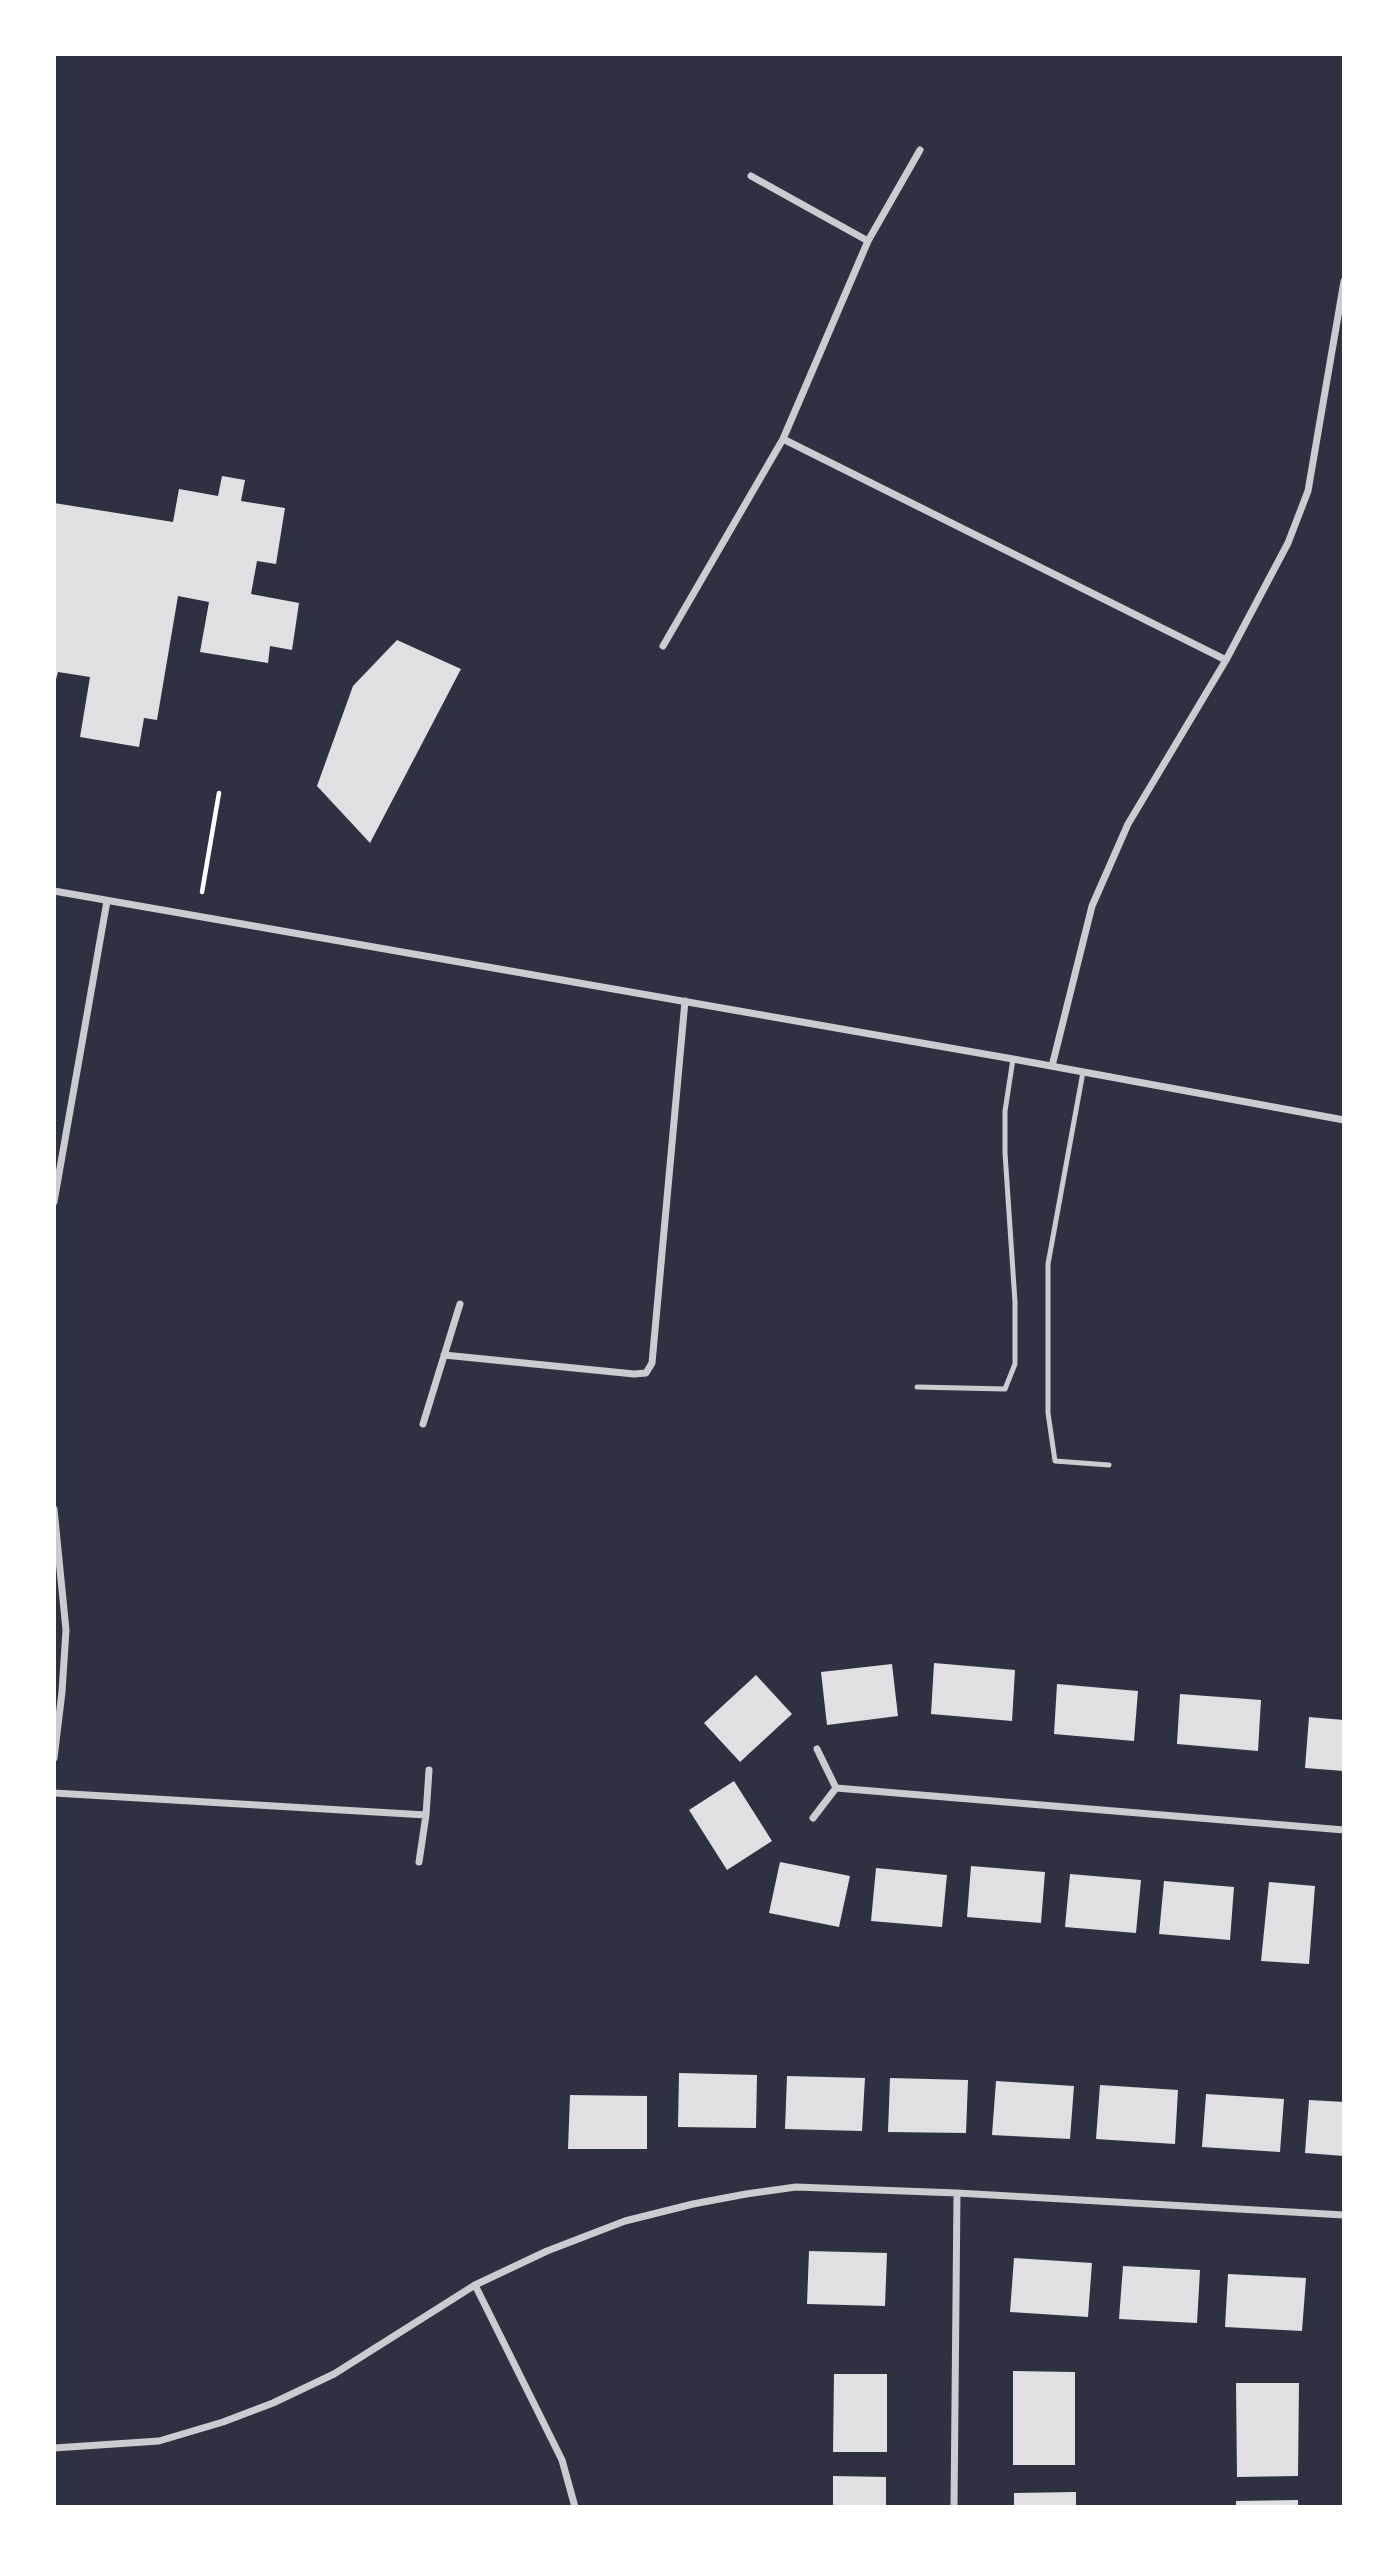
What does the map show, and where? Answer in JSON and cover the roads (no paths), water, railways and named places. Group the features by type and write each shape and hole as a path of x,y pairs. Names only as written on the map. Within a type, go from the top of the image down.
{"street":[{"path":"663,646 783,439 868,241 920,150"},
{"path":"751,176 868,241"},
{"path":"1052,1066 1092,906 1128,824 1226,660 1289,543 1308,491 1344,281"},
{"path":"783,439 1226,660"},
{"path":"54,891 1013,1059 1344,1120"},
{"path":"54,1202 107,901"},
{"path":"444,1355 646,1373 652,1363 685,1001"},
{"path":"423,1424 460,1304"},
{"path":"54,1509 66,1630 54,1758"},
{"path":"817,1749 836,1788"},
{"path":"419,1862 429,1770"},
{"path":"813,1818 836,1788"},
{"path":"836,1788 1344,1830"},
{"path":"54,1793 426,1815"},
{"path":"54,2448 159,2441 223,2422 273,2403 334,2374 475,2285 547,2251 614,2225 693,2204 796,2187 957,2193 1344,2215"},
{"path":"954,2507 957,2193"},
{"path":"475,2285 562,2460 575,2507"}],"lane":[{"path":"917,1387 1004,1389 1016,1364 1015,1302 1004,1153 1005,1111 1013,1059"},
{"path":"1083,1072 1048,1264 1048,1413 1055,1461 1109,1465"}]}
